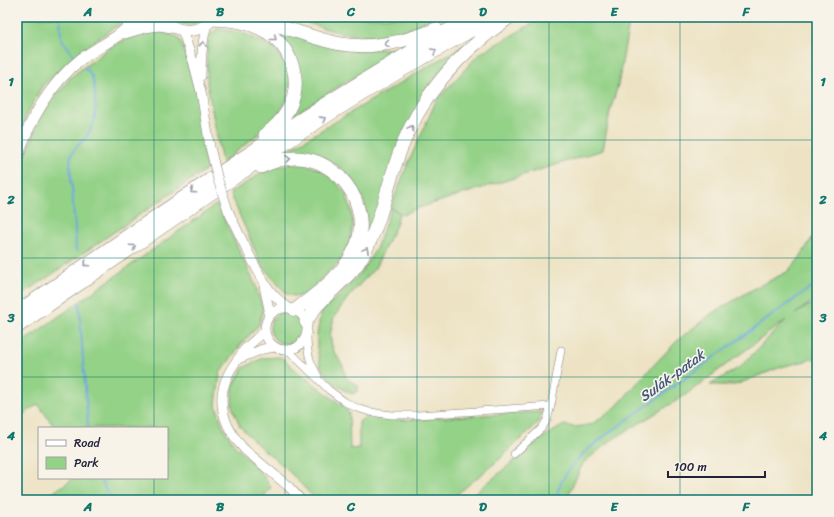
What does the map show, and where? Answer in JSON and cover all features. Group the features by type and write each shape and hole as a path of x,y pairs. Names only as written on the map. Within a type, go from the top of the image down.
{"highway":[{"path":"254,17 327,41 348,45 371,46 412,39 463,17"},
{"path":"17,312 271,138 387,66 472,17"},
{"path":"17,327 319,121 495,17"},
{"path":"306,329 315,308 351,273 364,254 379,220 400,150 426,100 447,73 473,46 494,28 510,17"},
{"path":"211,20 233,20 243,22 272,36 278,41 286,52 293,65 295,79 292,100 283,118 226,169"},
{"path":"227,183 246,176 275,161 282,159 301,159 319,162 329,168 344,181 352,191 357,203 360,222 359,240 351,258 343,270 324,287 311,298 292,309"}],"main road":[{"path":"17,158 33,119 48,95 57,84 81,59 118,35 142,17"},
{"path":"161,17 165,22 177,28"},
{"path":"118,35 159,25 195,30 211,20"}],"street":[{"path":"201,92 201,63 204,36 211,20"},
{"path":"177,28 193,61 201,92 210,147 218,180 234,225 263,282 277,299 304,317 307,350 312,365 322,383"},
{"path":"263,282 269,309 268,318"},
{"path":"292,309 283,308 277,310 268,318 265,325 265,331 270,343 281,350 295,348 304,341 306,329"},
{"path":"265,331 243,351 231,368 223,388 223,414 233,435 245,450 280,479 300,500"},
{"path":"238,359 263,349 275,347"},
{"path":"288,350 339,398 357,408 370,412 392,415 418,415 550,406"},
{"path":"514,454 542,428 547,420 561,350"}],"green space":[{"path":"17,17 129,17 81,51 43,85 27,114 17,138"},
{"path":"169,17 207,17 197,23 183,24"},
{"path":"292,17 433,17 402,32 374,37 333,31"},
{"path":"544,17 630,17 618,85 610,111 603,150 412,210 403,215 391,207 406,168 436,101 479,54"},
{"path":"263,26 355,50 402,48 289,118 300,82"},
{"path":"217,29 240,32 259,40 275,50 288,67 290,84 286,102 277,116 262,131 222,163 207,84 207,45 211,34"},
{"path":"160,31 178,37 182,44 197,95 207,169 17,298 17,181 41,115 71,77 109,48 133,36"},
{"path":"464,45 445,65 427,89 366,239 367,218 364,200 340,167 325,158 307,153 283,153"},
{"path":"290,164 305,164 321,170 335,181 346,194 351,209 353,224 350,243 340,261 307,293 297,297 287,294 261,264 230,193 263,172 275,167"},
{"path":"217,204 255,284 263,309 259,325 242,343 220,373 216,405 223,427 235,446 255,465 271,487 261,500 42,500 73,479 168,479 168,427 54,427 38,404 17,419 17,346"},
{"path":"391,208 399,213 396,225 375,268 349,296 334,317 330,336 333,350 343,366 346,378 358,386 358,391 352,394 336,385 321,368 317,348 317,335 320,317 323,310 340,295 362,271 376,249"},
{"path":"817,230 817,298 795,314 808,306 817,303 817,358 781,367 735,385 710,385 740,367 786,320 684,396 610,441 583,463 570,491 568,500 467,500 539,440 564,425 573,427 592,424 616,407 678,340 711,314 755,288 787,272 799,259"},
{"path":"283,312 289,312 299,319 302,328 301,334 295,341 289,344 283,344 273,337 270,331 270,325 277,315"},
{"path":"281,357 344,407 349,413 350,449 359,448 359,422 366,416 402,420 542,412 538,423 501,458 450,500 316,500 284,466 259,446 240,426 232,406 233,387 243,368 263,358"}],"waterway":[{"path":"60,17 61,38 73,55"},
{"path":"76,251 70,162 74,149 85,138 95,117 93,80 84,67"},
{"name":"Sulák-patak","path":"556,500 558,489 571,466 602,438 817,283"},
{"path":"79,303 88,427"},
{"path":"100,479 112,500"}]}
